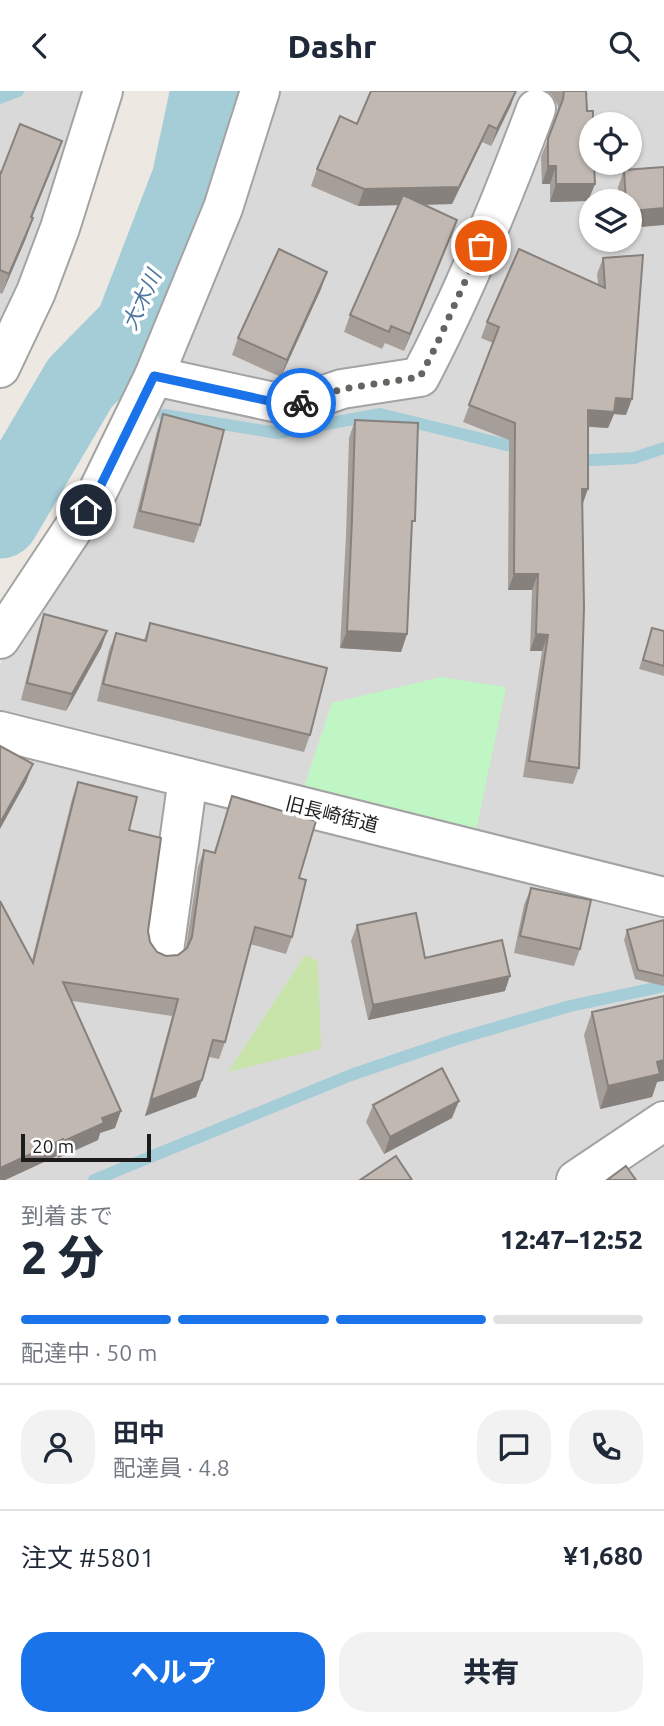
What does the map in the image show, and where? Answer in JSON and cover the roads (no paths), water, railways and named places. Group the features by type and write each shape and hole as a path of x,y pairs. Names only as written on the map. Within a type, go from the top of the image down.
{"street":[{"path":"0,639 98,491 154,376 223,208 260,91"},
{"path":"0,368 36,292 76,181 100,93"},
{"path":"154,376 292,406 342,389 420,377 504,195 536,109"},
{"name":"旧長崎街道","path":"0,731 664,897"},
{"path":"164,951 188,778"},
{"path":"576,1180 664,1121"}],"waterway":[{"path":"0,98 18,91"},
{"name":"大木川","path":"0,519 80,383 134,328 191,180 210,91"},
{"path":"164,415 278,433 380,414 523,449"},
{"path":"572,461 634,458 664,448"},
{"path":"94,1180 351,1075 457,1039 570,1006 664,986"}]}
